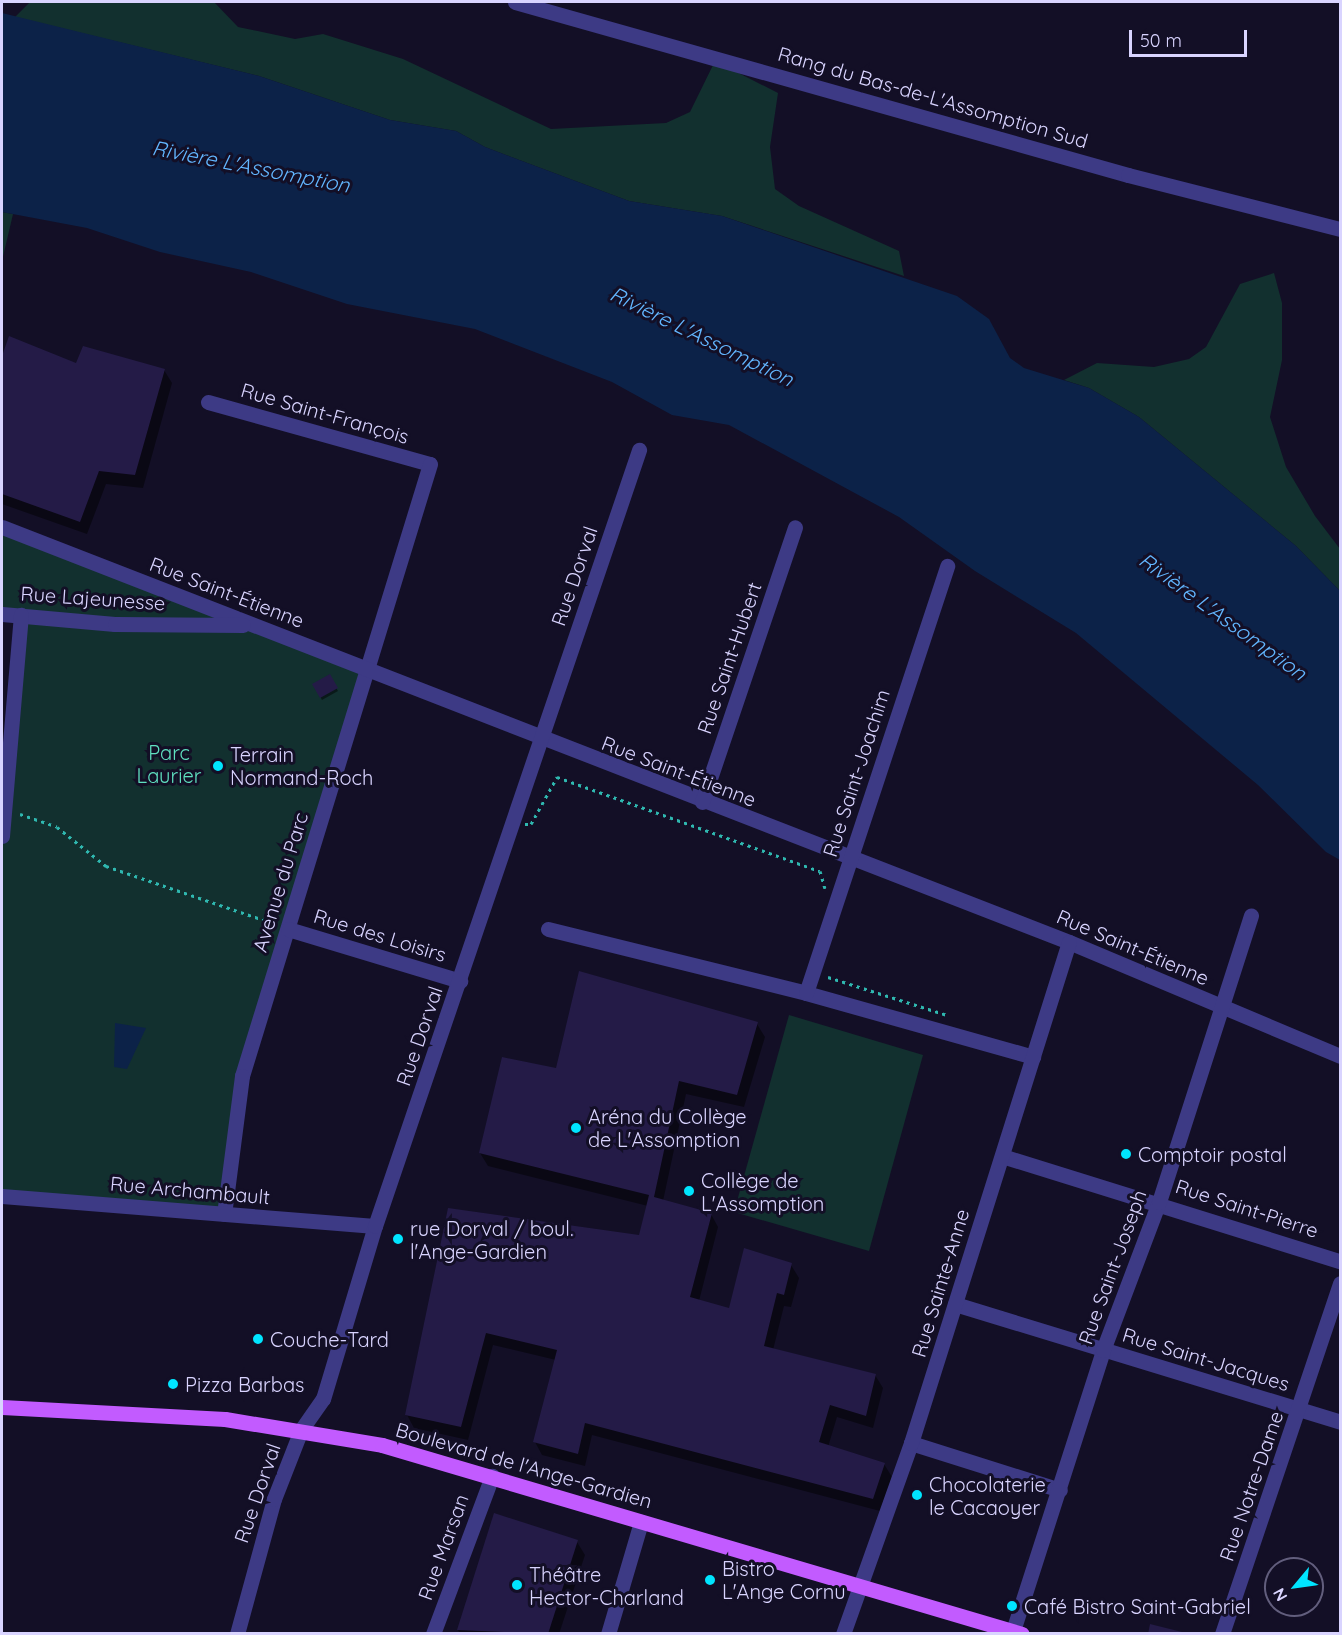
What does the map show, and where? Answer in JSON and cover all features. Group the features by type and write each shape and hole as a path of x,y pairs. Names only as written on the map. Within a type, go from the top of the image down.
{"main road":[{"name":"Boulevard de l'Ange-Gardien","path":"2,1407 225,1419 301,1430 411,1452 1016,1633"}],"street":[{"name":"Rang du Bas-de-L'Assomption Sud","path":"515,2 1128,175 1341,229"},
{"name":"Rue Saint-François","path":"208,402 430,464"},
{"name":"Rue Dorval","path":"237,1634 274,1499 301,1430 323,1399 375,1226 639,450"},
{"name":"Avenue du Parc","path":"224,1214 242,1077 430,464"},
{"name":"Rue Saint-Étienne","path":"2,527 366,668 541,740 1069,942 1341,1056"},
{"name":"Rue Saint-Hubert","path":"702,802 795,528"},
{"name":"Rue Saint-Joachim","path":"806,993 947,566"},
{"name":"Rue Lajeunesse","path":"2,614 115,624 255,625"},
{"path":"2,836 21,615"},
{"name":"Rue Saint-Joseph","path":"1016,1633 1103,1350 1159,1202 1251,915"},
{"name":"Rue des Loisirs","path":"288,929 460,981"},
{"path":"548,929 806,993 1033,1057"},
{"name":"Rue Sainte-Anne","path":"843,1634 857,1585 911,1443 1069,942"},
{"name":"Rue Saint-Pierre","path":"1002,1156 1159,1202 1341,1261"},
{"name":"Rue Archambault","path":"2,1196 375,1226"},
{"name":"Rue Notre-Dame","path":"1222,1634 1341,1284"},
{"name":"Rue Saint-Jacques","path":"956,1304 1341,1422"},
{"path":"911,1443 1060,1490"},
{"name":"Rue Marsan","path":"433,1634 492,1476"},
{"path":"608,1634 641,1522"}],"path":[{"path":"512,825 531,824 557,777 820,871 833,913"},
{"path":"3,810 34,816 57,827 106,866 288,929"},
{"path":"813,973 894,995 948,1016"}],"green space":[{"path":"30,2 214,2 238,27 295,39 323,34 403,59 551,129 666,123 690,112 715,61 778,93 770,147 775,189 799,206 899,251 904,276 722,216 629,201 485,147 456,131 390,120 259,76 15,17"},
{"path":"2,212 13,214 2,261"},
{"path":"1274,273 1282,303 1282,360 1270,417 1286,467 1315,516 1340,549 1340,591 1296,546 1139,417 1089,388 1064,380 1097,363 1154,367 1189,359 1206,347 1240,284"},
{"name":"Parc Laurier","path":"2,527 366,667 242,1076 224,1214 2,1196 2,836 21,616 2,614"},
{"path":"789,1015 923,1055 869,1251 734,1212"}],"water":[{"name":"Rivière L'Assomption","path":"2,13 259,76 390,120 456,131 485,147 629,201 722,216 957,296 989,319 1010,358 1024,368 1089,388 1139,417 1296,546 1340,591 1340,860 1326,852 1258,785 1076,633 975,571 899,517 729,425 672,415 612,382 475,329 347,304 251,272 160,252 87,228 2,212"},
{"path":"115,1023 146,1028 127,1069 114,1067"}],"building":[{"path":"9,336 76,363 83,346 165,369 135,475 99,471 80,522 2,494 2,356"},
{"path":"330,674 338,688 320,698 312,684"},
{"path":"579,971 758,1022 737,1095 679,1081 654,1197 712,1213 690,1297 729,1308 744,1248 792,1263 784,1295 777,1293 764,1346 876,1374 866,1416 830,1405 819,1442 885,1463 873,1499 585,1423 578,1454 533,1442 557,1350 486,1333 461,1427 405,1415 448,1208 639,1235 649,1195 479,1153 502,1057 556,1068"},
{"name":"Théâtre Hector-Charland","path":"494,1513 578,1540 548,1634 457,1630"},
{"path":"1150,1624 1186,1633 1186,1634 1148,1634"}],"place":[{"name":"Terrain Normand-Roch","path":"218,766"},
{"name":"Aréna du Collège de L'Assomption","path":"576,1128"},
{"name":"Comptoir postal","path":"1126,1154"},
{"name":"Collège de L'Assomption","path":"689,1191"},
{"name":"rue Dorval / boul. l'Ange-Gardien","path":"398,1239"},
{"name":"Couche-Tard","path":"258,1339"},
{"name":"Pizza Barbas","path":"173,1384"},
{"name":"Chocolaterie le Cacaoyer","path":"917,1495"},
{"name":"Bistro L'Ange Cornu","path":"710,1580"},
{"name":"Théâtre Hector-Charland","path":"517,1585"},
{"name":"Café Bistro Saint-Gabriel","path":"1012,1606"}]}
